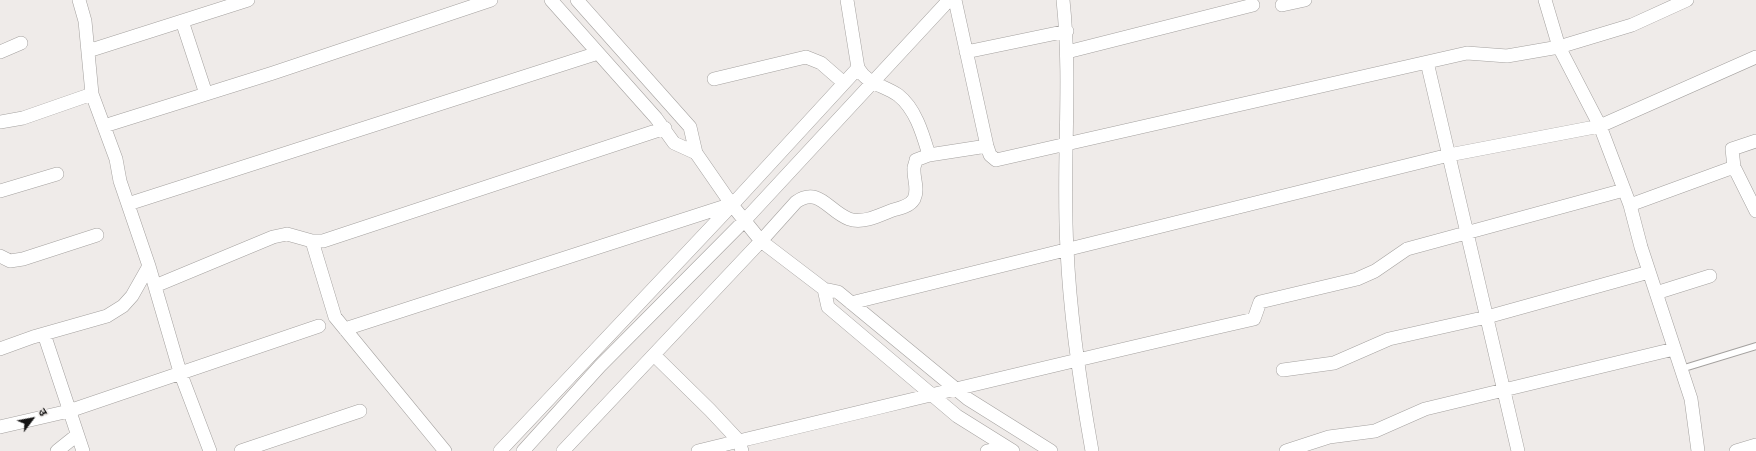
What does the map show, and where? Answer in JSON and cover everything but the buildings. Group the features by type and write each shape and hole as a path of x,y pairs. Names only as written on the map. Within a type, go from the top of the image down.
{"street":[{"path":"79,0 85,21 92,94 116,159 120,181 150,266 180,372 210,451"},
{"path":"88,51 248,0"},
{"path":"104,126 273,73 491,0"},
{"path":"551,0 665,128 674,143 696,153"},
{"path":"576,0 690,127 696,153 732,205 761,241 824,289 838,292 968,399 1051,451"},
{"path":"847,0 858,68 861,74 872,83 898,96 909,108 920,126 929,155"},
{"path":"523,451 600,366 745,220 949,0"},
{"path":"954,0 987,146 990,156 996,160 1467,53 1507,56 1559,47 1632,25 1687,0"},
{"path":"1063,0 1067,52 1065,145 1067,249 1076,359 1092,451"},
{"path":"1282,5 1305,0"},
{"path":"1545,0 1559,47 1600,126 1630,205 1649,272 1691,399 1698,451"},
{"path":"1067,52 1253,5"},
{"path":"182,21 206,94"},
{"path":"966,52 1066,31"},
{"path":"0,52 21,43"},
{"path":"128,204 598,53"},
{"path":"714,78 806,57 821,63 844,83"},
{"path":"851,303 1449,155 1600,126 1756,57"},
{"path":"1427,62 1518,451"},
{"path":"500,451 732,205 858,68"},
{"path":"0,122 23,118 92,94"},
{"path":"155,286 273,237 287,234 312,241 330,238 665,128"},
{"path":"1756,141 1732,149 1734,167 1756,210"},
{"path":"563,451 654,356 796,202 803,197 810,196 817,198 834,211 849,219 858,221 868,219 910,204 915,197 916,180 914,168 916,160 929,155 987,146"},
{"path":"1630,205 1734,167"},
{"path":"0,191 57,174"},
{"path":"698,451 741,446 932,395 957,390 1076,359 1254,319 1260,302 1357,279 1375,271 1407,249 1624,190"},
{"path":"345,329 732,205"},
{"path":"0,256 10,260 23,259 97,235"},
{"path":"312,241 335,317 445,451"},
{"path":"0,349 44,334 107,316 123,306 132,296 150,266"},
{"path":"1283,370 1334,363 1389,339 1487,317 1649,272"},
{"path":"1656,293 1710,276"},
{"path":"824,289 828,307 957,416 1009,449"},
{"path":"0,427 69,410 319,326"},
{"path":"44,334 83,451"},
{"path":"1286,451 1329,437 1375,431 1425,409 1674,349"},
{"path":"654,356 710,410 741,446"},
{"path":"241,451 360,411"},
{"path":"57,451 77,435"},
{"path":"1736,451 1756,445"},
{"path":"987,451 1009,449"}],"lane":[{"path":"1681,369 1756,346"}]}
